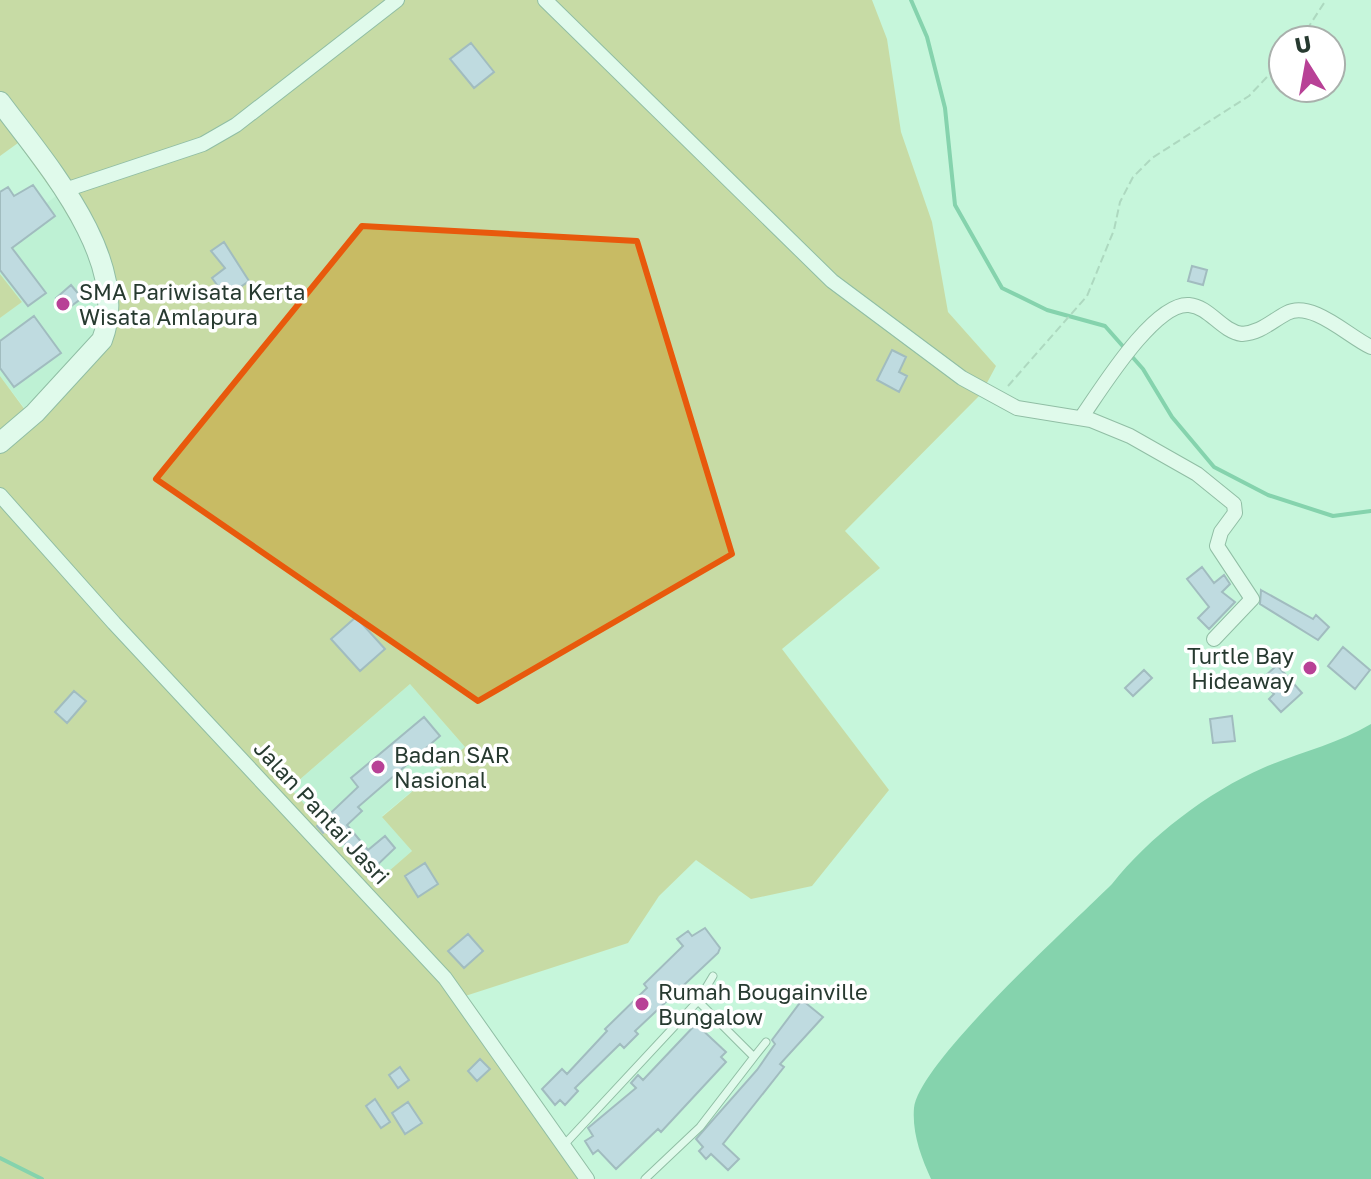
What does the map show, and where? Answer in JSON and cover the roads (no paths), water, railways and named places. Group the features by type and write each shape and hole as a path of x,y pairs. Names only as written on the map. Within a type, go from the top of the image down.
{"street":[{"path":"65,190 203,144 236,125 397,0"},
{"path":"545,0 832,281 997,400 1035,413 1102,423 1176,460 1234,504 1235,513 1221,532 1217,546 1252,599 1214,639"},
{"path":"0,102 77,209 97,255 108,301 108,325 102,340 35,413 0,443"},
{"path":"1081,418 1161,314 1181,306 1199,308 1242,334 1262,330 1286,313 1299,309 1310,311 1371,347"},
{"name":"Jalan Pantai Jasri","path":"0,495 114,623 445,978 587,1179"}],"lane":[{"path":"563,1146 698,1001 713,976"},
{"path":"698,1001 754,1057"},
{"path":"645,1179 700,1127 766,1042"}],"waterway":[{"path":"911,0 927,37 945,108 955,205 1002,288 1047,310 1105,326 1143,369 1172,417 1214,467 1268,495 1333,516 1371,511"},
{"path":"0,1158 42,1179"}],"place":[{"name":"SMA Pariwisata Kerta Wisata Amlapura","path":"63,304"},
{"name":"Turtle Bay Hideaway","path":"1310,668"},
{"name":"Badan SAR Nasional","path":"378,767"},
{"name":"Rumah Bougainville Bungalow","path":"642,1004"}]}
